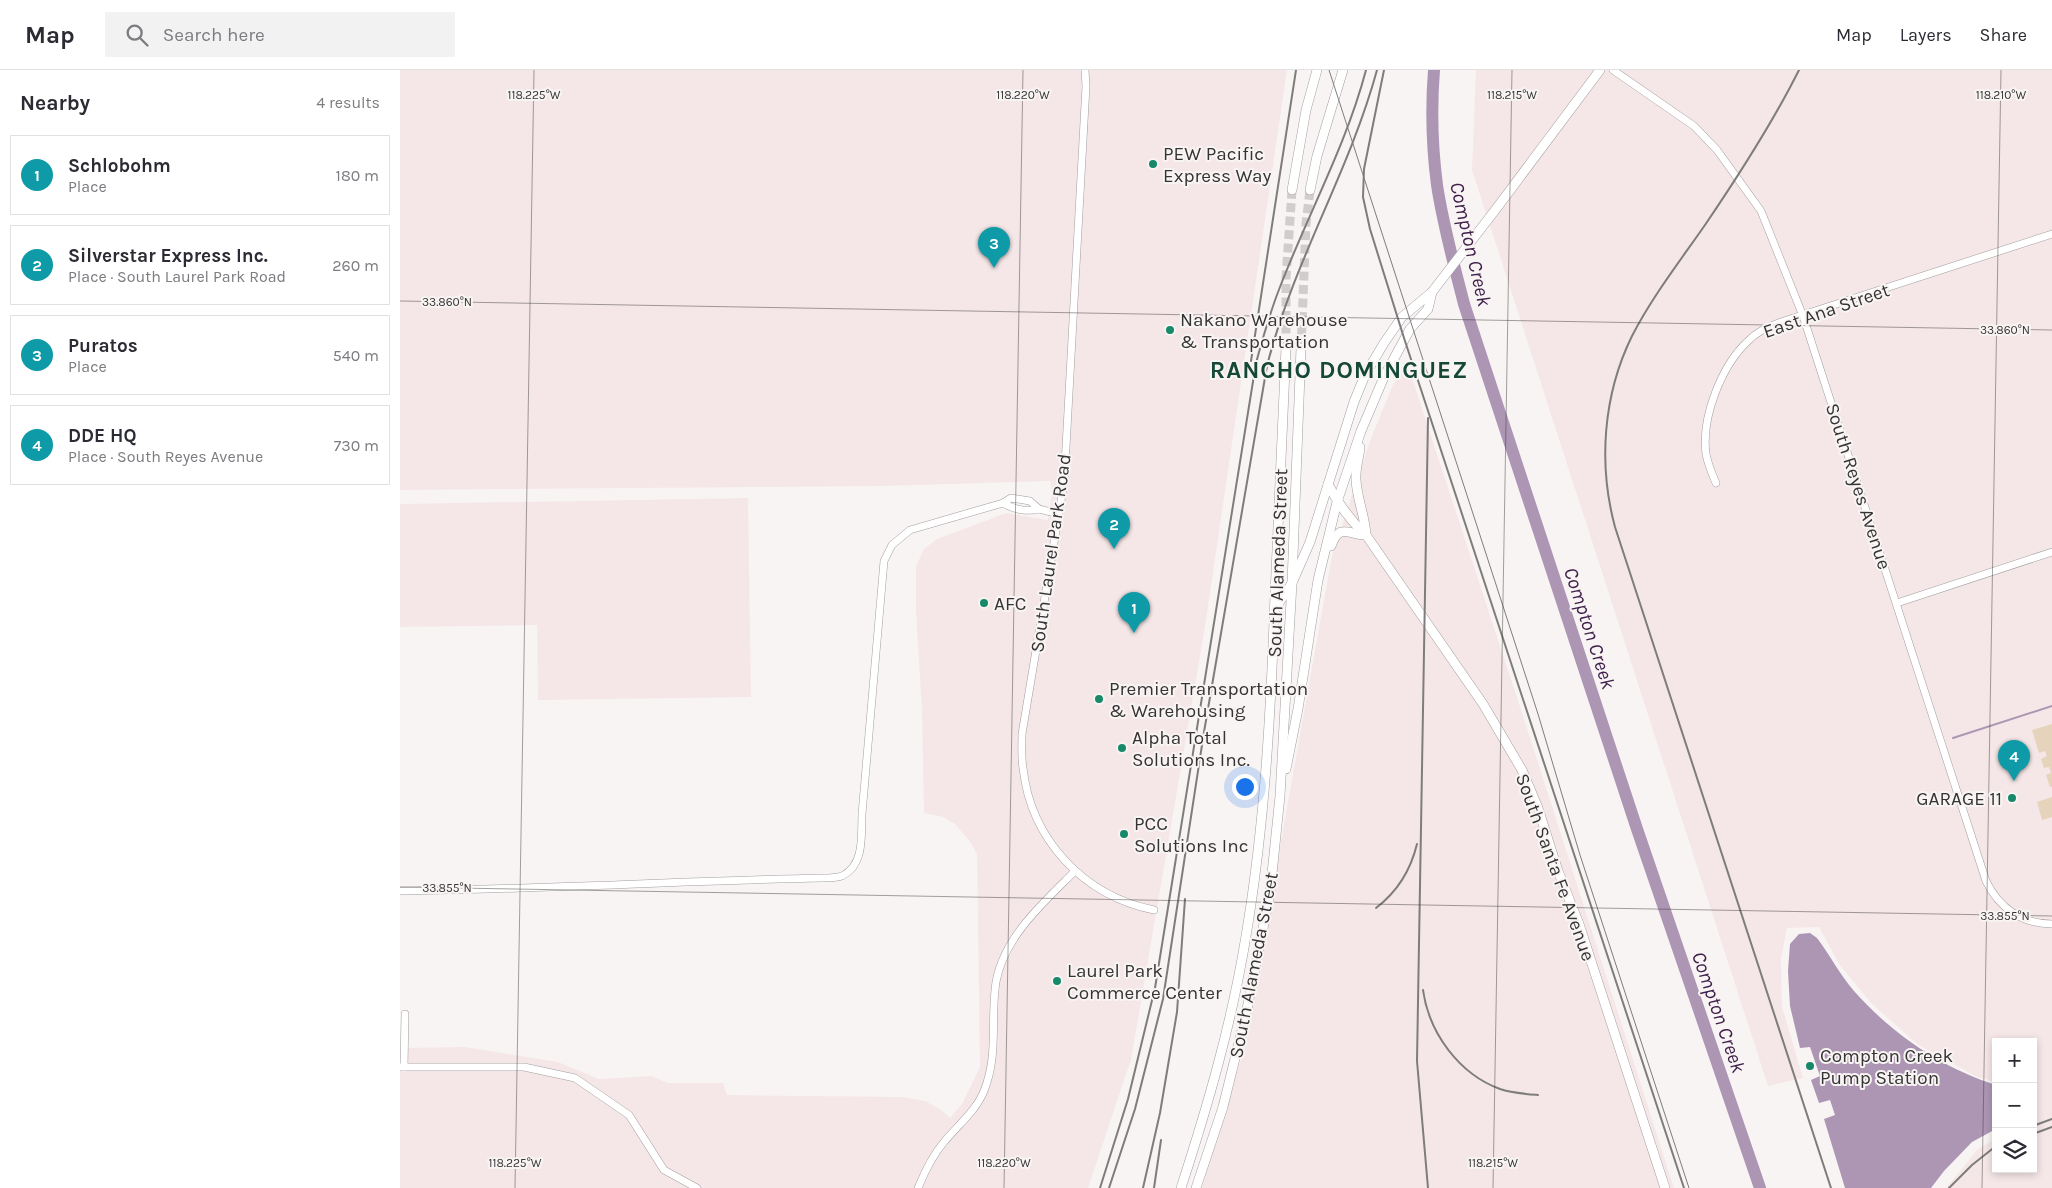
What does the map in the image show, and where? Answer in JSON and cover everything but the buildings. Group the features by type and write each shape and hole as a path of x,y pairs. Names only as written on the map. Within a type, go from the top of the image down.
{"main road":[{"path":"1292,190 1306,110 1317,70"},
{"path":"1310,190 1317,156 1343,70"},
{"path":"1275,610 1292,583 1310,542 1354,402 1368,370 1384,342 1402,317 1432,292 1600,70"},
{"path":"1280,796 1298,709 1318,580 1338,502 1361,431 1384,377 1410,329 1428,309 1432,292"},
{"name":"South Alameda Street","path":"1181,1188 1211,1094 1232,1012 1246,936 1265,793 1271,713 1286,347"},
{"name":"South Alameda Street","path":"1196,1188 1223,1108 1248,1006 1270,892 1280,796 1292,583 1301,348"},
{"path":"1368,370 1384,377"},
{"path":"1318,580 1336,535 1345,531 1355,535 1366,535 1365,518 1356,478 1361,431"},
{"name":"South Santa Fe Avenue","path":"1328,484 1338,502 1353,523 1366,535 1483,704 1522,770 1538,808 1558,871 1579,924 1665,1188"}],"street":[{"name":"South Laurel Park Road","path":"1085,70 1086,86 1080,222 1064,483 1022,734 1023,768 1030,799 1043,831 1074,872 1100,891 1126,903 1154,910"},
{"name":"South Reyes Avenue","path":"1613,70 1694,126 1717,150 1761,211 1802,316 1989,886 1998,900 2016,915 2034,922 2052,924"},
{"name":"East Ana Street","path":"1716,483 1706,454 1706,428 1713,399 1725,371 1742,346 1757,333 1781,322 2052,234"},
{"path":"400,891 516,890 841,876 852,868 861,850 862,814 884,561 892,545 910,530 946,518 1004,503 1009,507 1031,511 1039,509 1059,514"},
{"path":"1897,603 2052,552"},
{"path":"918,1188 932,1157 984,1094 994,1052 996,983 1001,964 1008,950 1034,913 1074,872"},
{"path":"405,1014 402,1067 524,1066 575,1078 629,1115 664,1170 697,1188"}],"shaded area":[{"path":"400,70 1287,70 1205,627 1131,1060 1088,1188 400,1188 400,1048 465,1047 558,1062 599,1079 651,1076 668,1083 723,1083 727,1095 901,1097 925,1101 940,1109 950,1118 962,1104 980,1067 977,854 971,843 955,824 943,817 924,813 916,566 924,549 937,539 1006,513 1048,520 1052,493 1050,481 882,486 400,490"},
{"path":"1476,70 2052,70 2052,1188 1946,1188 1977,1150 1992,1141 1992,1173 2037,1173 2037,1038 1992,1038 1992,1081 1977,1077 1917,1044 1871,1003 1839,964 1819,927 1787,928 1781,959 1782,1007 1803,1078 1768,1086 1472,170"},
{"path":"1407,363 1526,725 1674,1188 1202,1188 1244,1049 1332,555 1371,438 1393,385"},
{"path":"748,498 751,697 538,700 537,625 400,627 400,504"},
{"path":"2052,724 2052,787 2050,787 2046,775 2051,773 2049,767 2044,768 2041,759 2047,756 2045,751 2039,753 2032,730"},
{"path":"2052,797 2052,817 2042,820 2037,802"},
{"path":"1810,933 1817,938 1854,991 1901,1035 1937,1059 1992,1084 1992,1131 1972,1142 1944,1171 1931,1188 1845,1188 1824,1119 1835,1115 1830,1100 1819,1103 1811,1080 1820,1076 1810,1047 1800,1048 1790,1006 1788,971 1790,944 1799,934"}],"waterway":[{"name":"Compton Creek","path":"1434,70 1432,128 1437,185 1464,304 1637,829 1760,1188"},
{"path":"1953,738 2052,706"}],"tunnel":[{"path":"1286,347 1286,278 1292,190"},
{"path":"1301,348 1306,224 1310,190"}],"tram line":[{"path":"1329,70 1538,714 1580,855 1689,1188"}],"railway":[{"path":"1251,361 1296,70"},
{"path":"1100,1188 1128,1099 1155,988 1256,363 1276,296 1348,126 1366,70"},
{"path":"1109,1188 1135,1109 1163,999 1204,732 1267,366 1291,290 1352,145 1377,70"},
{"path":"1384,70 1364,169 1363,197 1370,229 1404,338 1684,1188"},
{"path":"1799,70 1778,110 1743,168 1657,293 1632,336 1622,359 1609,406 1605,454 1606,479 1615,527 1831,1188"},
{"path":"1428,418 1417,1061 1428,1188"},
{"path":"1376,908 1397,887 1407,871 1417,844"},
{"path":"1143,1188 1160,1113 1177,1012 1185,899"},
{"path":"1423,990 1432,1022 1448,1050 1459,1062 1485,1082 1500,1089 1538,1095"},
{"path":"2037,1125 2052,1119"},
{"path":"2037,1133 2052,1127"},
{"path":"1154,1188 1161,1140"},
{"path":"1949,1188 1972,1165 1992,1149"}],"place":[{"name":"PEW Pacific Express Way","path":"1153,164"},
{"name":"Puratos","path":"994,268"},
{"name":"Nakano Warehouse & Transportation","path":"1170,330"},
{"name":"Silverstar Express Inc.","path":"1114,549"},
{"name":"AFC","path":"984,603"},
{"name":"Schlobohm","path":"1134,633"},
{"name":"Premier Transportation & Warehousing","path":"1099,699"},
{"name":"Alpha Total Solutions Inc.","path":"1122,748"},
{"name":"DDE HQ","path":"2014,781"},
{"name":"GARAGE 11","path":"2012,798"},
{"name":"PCC Solutions Inc","path":"1124,834"},
{"name":"Laurel Park Commerce Center","path":"1057,981"},
{"name":"Compton Creek Pump Station","path":"1810,1066"}],"district":[{"name":"RANCHO DOMINGUEZ","path":"1339,370"}]}
